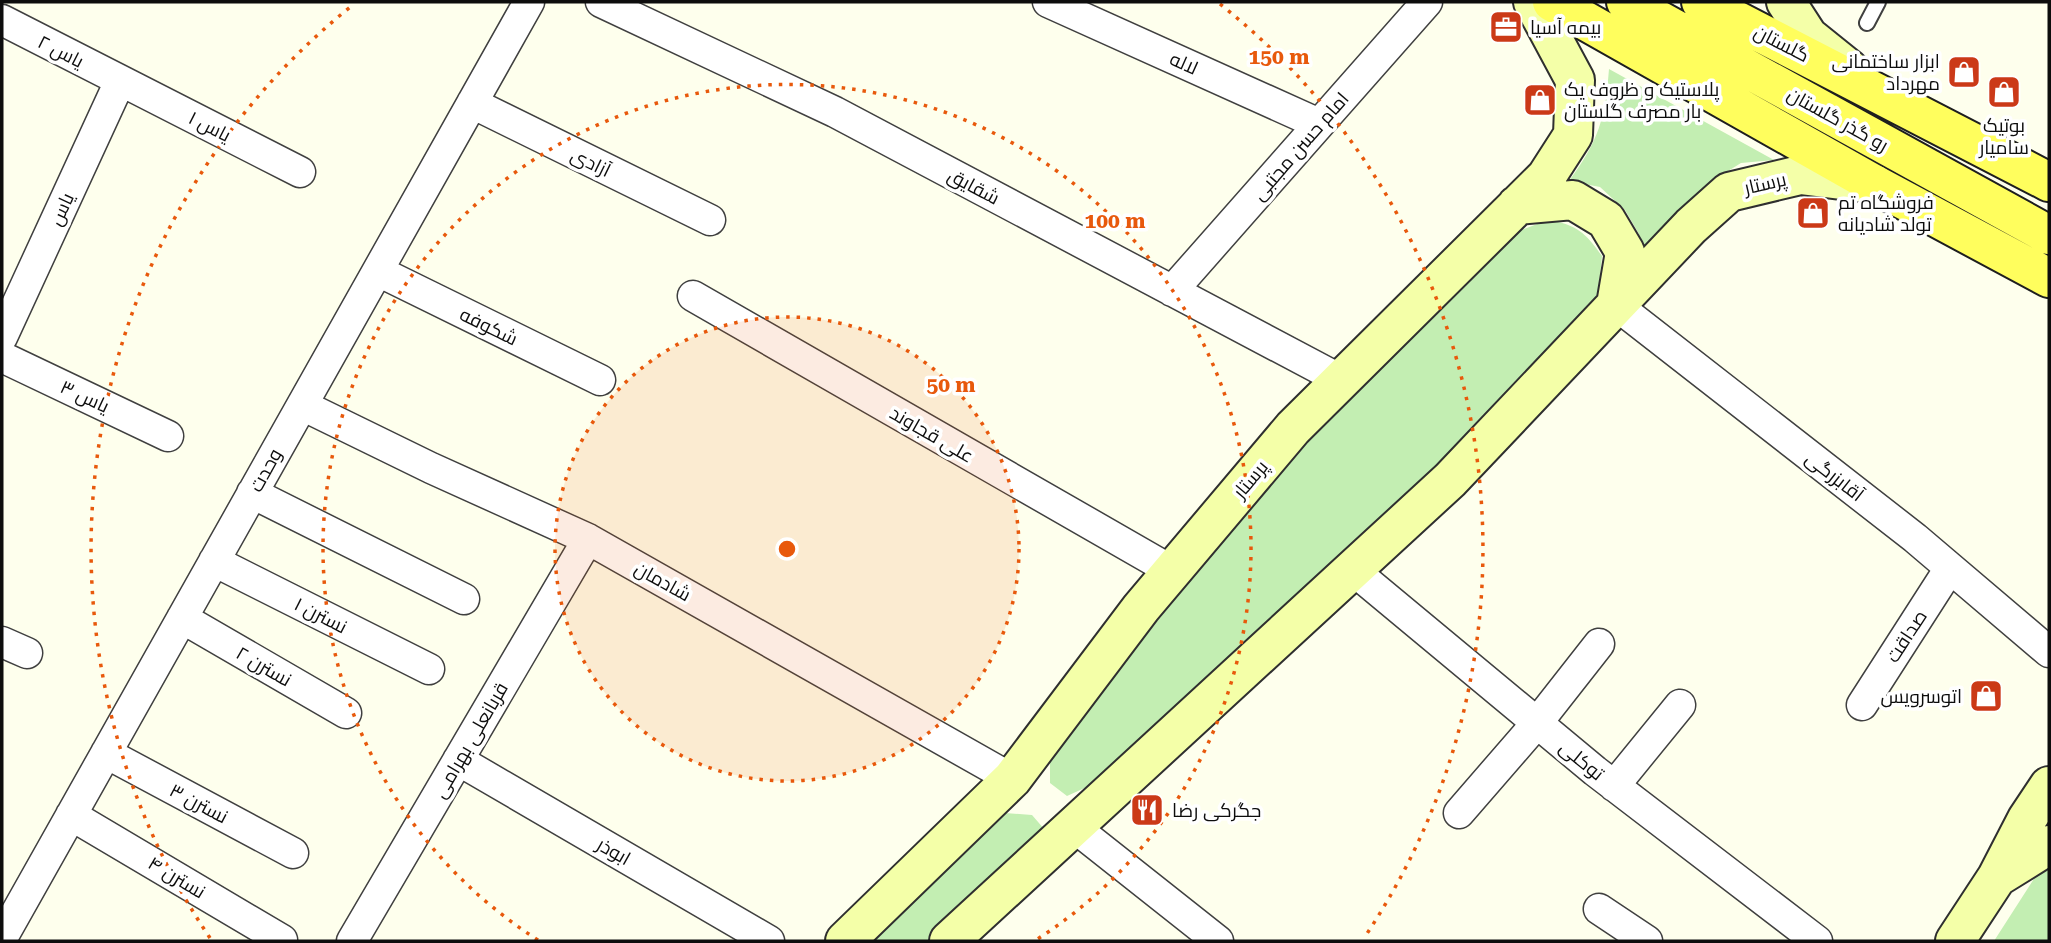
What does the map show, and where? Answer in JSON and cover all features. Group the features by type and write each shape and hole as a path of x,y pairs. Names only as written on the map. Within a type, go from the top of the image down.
{"main road":[{"name":"پرستار","path":"845,941 1012,779 1141,608 1293,428 1546,177 1573,135 1575,80 1533,2"},
{"path":"1552,2 1874,184 2049,278"},
{"name":"رو گذر گلستان","path":"1626,2 2049,235"},
{"name":"گلستان","path":"1701,2 2049,183"},
{"path":"1786,2 1808,36 1877,93"},
{"name":"پرستار","path":"949,941 1450,481 1691,226 1729,192 1800,175 1874,184"},
{"path":"1517,205 1573,200 1606,220 1625,252 1616,305"},
{"path":"1955,941 1997,877 2049,786"},
{"path":"1997,877 2049,845"}],"street":[{"name":"وحدت","path":"2,938 529,2"},
{"name":"شقایق","path":"601,2 835,112 1341,380"},
{"name":"لاله","path":"1048,2 1320,124"},
{"name":"امام حسن مجتبی","path":"1172,291 1427,2"},
{"name":"یاس ۲","path":"2,20 120,81"},
{"name":"یاس ۱","path":"120,81 300,172"},
{"name":"یاس","path":"2,337 120,81"},
{"name":"آزادی","path":"472,103 710,220"},
{"name":"شکوفه","path":"378,271 600,380"},
{"name":"علی قجاوند","path":"693,296 1172,571"},
{"name":"آقابزرگی","path":"1616,305 1915,538 2049,652"},
{"name":"یاس ۳","path":"2,357 168,436"},
{"name":"شادمان","path":"302,405 431,468 588,539 1012,779"},
{"path":"252,493 464,599"},
{"name":"قربانعلی بهرامی","path":"352,941 588,539"},
{"name":"نسترن ۱","path":"214,561 429,669"},
{"name":"صداقت","path":"1863,705 1950,568"},
{"name":"توکلی","path":"1353,570 1614,786 1817,941"},
{"name":"نسترن ۲","path":"182,618 346,713"},
{"path":"1459,813 1537,723 1599,644"},
{"path":"1614,786 1680,705"},
{"name":"نسترن ۳","path":"106,753 293,853"},
{"name":"ابوذر","path":"458,760 769,941"},
{"name":"نسترن ۴","path":"71,815 282,940"},
{"path":"1074,827 1218,941"},
{"path":"1599,909 1647,941"}],"lane":[{"path":"1867,23 1878,2"}],"green space":[{"path":"1609,69 1774,160 1741,163 1707,184 1678,213 1641,260 1639,234 1625,210 1600,187 1569,181 1599,128"},
{"path":"1548,220 1580,231 1602,256 1597,307 1376,524 1089,786 1067,796 1050,783 1050,755 1201,558 1309,433 1513,233"},
{"path":"1005,813 1032,815 1045,830 975,901 927,941 870,941 957,856"},
{"path":"2049,869 2049,941 1994,941 2039,871"}],"place":[{"name":"بیمه آسیا","path":"1506,27"},
{"name":"ابزار ساختمانی مهرداد","path":"1964,72"},
{"name":"بوتیک سامیار","path":"2004,92"},
{"name":"پلاستیک و ظروف یک بار مصرف گلستان","path":"1540,100"},
{"name":"فروشگاه تم تولد شادیانه","path":"1813,213"},
{"name":"اتوسرویس","path":"1986,696"},
{"name":"جگرکی رضا","path":"1147,810"}]}
